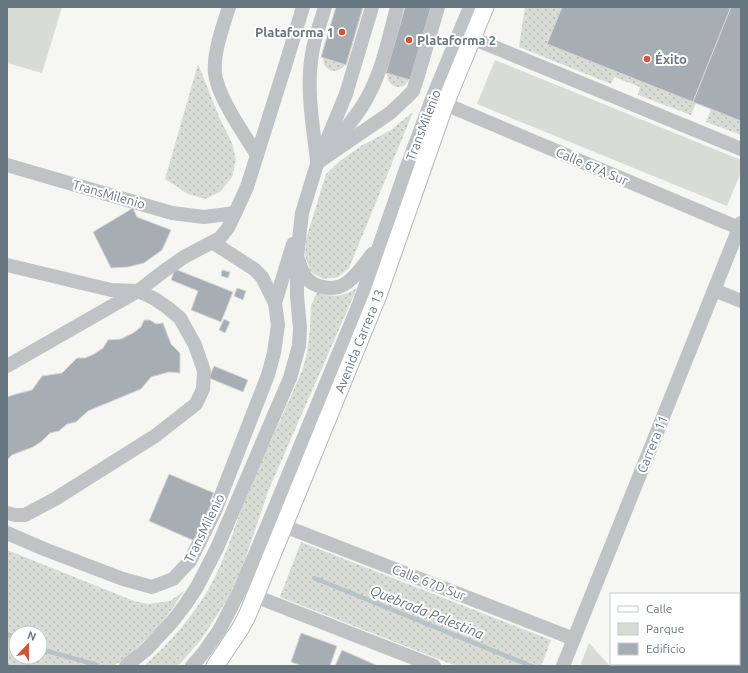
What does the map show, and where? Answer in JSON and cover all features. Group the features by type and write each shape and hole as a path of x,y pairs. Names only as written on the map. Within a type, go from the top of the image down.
{"main road":[{"name":"Avenida Carrera 13","path":"216,666 240,629 284,526 378,295 445,104 485,7"}],"street":[{"path":"229,7 216,55 215,73 219,92 257,155"},
{"path":"7,366 138,291 164,270 224,235 247,187 302,7"},
{"name":"TransMilenio","path":"317,164 309,87 312,52 326,7"},
{"name":"TransMilenio","path":"275,303 317,164 346,94 372,7"},
{"name":"TransMilenio","path":"317,164 352,121 372,89 397,7"},
{"name":"TransMilenio","path":"317,164 390,113 413,91 438,7"},
{"name":"TransMilenio","path":"192,666 220,629 240,590 342,348 430,106 470,7"},
{"path":"472,38 741,149"},
{"name":"Calle 67A Sur","path":"445,104 740,226"},
{"name":"TransMilenio","path":"7,165 172,213 204,217 235,213"},
{"name":"TransMilenio","path":"297,257 305,276 309,280 327,288 336,288 344,285 360,270 409,208"},
{"name":"TransMilenio","path":"126,666 147,649 172,622 186,605 197,587 217,548 284,395 299,346 300,328 297,296 297,257 302,213"},
{"name":"Carrera 11","path":"563,666 740,226"},
{"name":"TransMilenio","path":"7,533 116,577 152,588 173,579 190,561 215,510 268,374 274,353 278,325 275,303 262,277 254,269 212,242"},
{"path":"7,265 111,290 138,291 155,299 180,318 195,345 204,370 203,389 196,404 155,436 55,499 25,515 7,513"},
{"path":"714,290 741,301"},
{"name":"Calle 67D Sur","path":"284,526 574,639"},
{"path":"255,596 434,666"}],"green space":[{"path":"7,7 62,7 42,73 7,63"},
{"path":"525,7 562,7 547,44 696,103 691,115 638,95 640,87 614,77 611,84 519,47"},
{"path":"323,58 345,65 338,70 331,70 325,66"},
{"path":"495,60 741,160 741,172 727,206 477,104"},
{"path":"198,64 220,119 232,143 236,160 232,177 220,192 205,199 188,194 165,179"},
{"path":"387,73 409,80 404,86 397,87 390,83"},
{"path":"711,109 741,121 741,135 706,122"},
{"path":"413,112 349,268 338,277 323,279 310,271 305,255 306,239 326,174 340,161 361,146 391,130"},
{"path":"357,288 269,489 241,571 227,600 200,641 178,666 144,666 166,645 187,621 213,581 230,541 246,496 302,371 307,353 311,306 317,292 337,296"},
{"path":"301,542 551,640 541,666 456,666 280,597"},
{"path":"7,550 134,601 148,604 170,601 185,590 160,626 125,659 113,666 7,666"},
{"path":"589,643 610,666 580,666"}],"building":[{"name":"Plataforma 1","path":"336,7 363,7 346,65 321,57"},
{"name":"Plataforma 1","path":"336,7 363,7 346,65 321,57"},
{"name":"Plataforma 2","path":"405,7 431,7 410,80 386,73"},
{"name":"Plataforma 2","path":"405,7 431,7 410,80 386,73"},
{"name":"Éxito","path":"562,7 731,7 693,102 547,44"},
{"path":"731,7 741,7 741,121 693,102"},
{"path":"133,208 137,217 171,230 162,250 144,263 128,267 111,268 93,232"},
{"path":"175,269 233,292 221,322 191,310 198,291 171,280"},
{"path":"222,270 230,272 228,278 221,276"},
{"path":"237,288 246,291 243,300 234,296"},
{"path":"224,319 230,322 225,333 219,330"},
{"path":"144,320 150,320 156,324 163,323 171,344 180,353 180,373 169,372 151,377 141,389 88,411 76,422 67,424 59,431 50,433 33,447 12,455 7,460 7,397 32,390 42,376 62,373 77,358 85,358 103,348 108,340 121,339 133,333 141,327"},
{"path":"214,366 248,380 243,392 209,378"},
{"path":"169,474 214,493 211,499 214,501 197,542 149,521"},
{"path":"301,633 337,646 330,666 302,666 291,662"},
{"path":"342,650 378,666 335,666"}],"waterway":[{"name":"Quebrada Palestina","path":"314,578 531,666"},
{"name":"Quebrada Palestina","path":"48,651 97,665"}],"place":[{"name":"Plataforma 1","path":"342,32"},
{"name":"Plataforma 2","path":"409,40"},
{"name":"Éxito","path":"647,59"}]}
